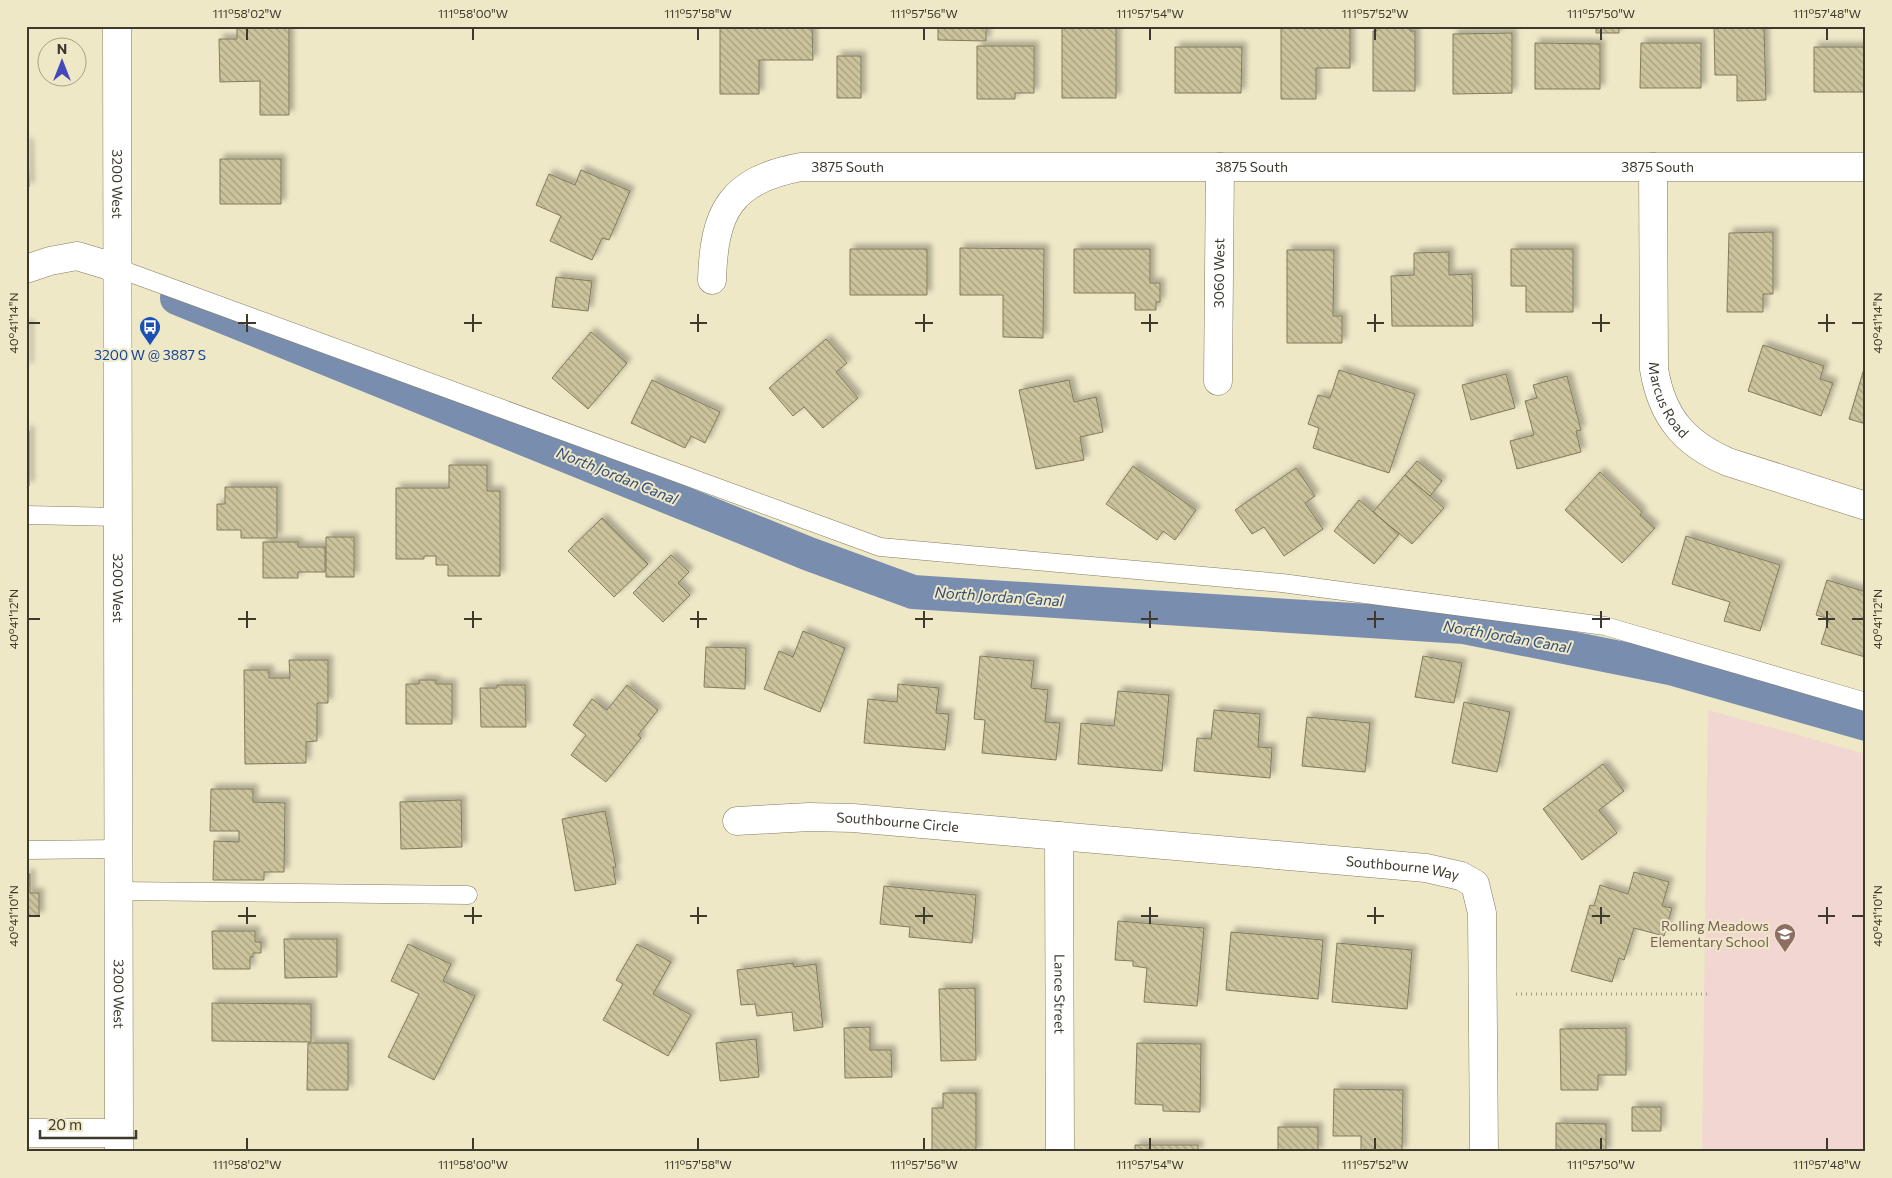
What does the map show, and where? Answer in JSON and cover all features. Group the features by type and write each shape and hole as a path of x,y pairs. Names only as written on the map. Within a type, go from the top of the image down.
{"street":[{"name":"3200 West","path":"118,26 119,1143"},
{"name":"3875 South","path":"712,280 713,254 717,231 725,211 739,193 756,181 778,172 801,167 1866,167"},
{"name":"3060 West","path":"1218,381 1220,167"},
{"name":"Marcus Road","path":"1652,167 1654,369 1659,393 1670,416 1681,432 1695,445 1728,462 1866,506"},
{"path":"26,269 50,261 77,256 117,268"},
{"name":"Southbourne Circle","path":"737,821 834,817 1059,836"},
{"name":"Lance Street","path":"1059,836 1060,1152"},
{"name":"Southbourne Way","path":"1059,836 1426,868 1461,876 1475,884 1484,931 1484,1152"},
{"path":"26,1133 119,1143"}],"lane":[{"path":"117,268 880,547 1282,583 1605,626 1866,702"},
{"path":"26,515 119,517"},
{"path":"26,850 119,849"},
{"path":"119,891 468,895"}],"path":[{"path":"1516,994 1711,994"}],"shaded area":[{"name":"Rolling Meadows Elementary School","path":"1708,710 1866,754 1866,1152 1702,1152"}],"building":[{"path":"237,26 289,26 289,115 260,115 260,81 220,82 219,39 237,39"},
{"path":"720,26 812,26 813,60 759,60 759,94 720,94"},
{"path":"938,26 986,26 986,41 938,40"},
{"path":"1062,26 1116,26 1116,98 1062,98"},
{"path":"1281,26 1350,26 1350,68 1316,68 1316,99 1281,99"},
{"path":"1377,26 1410,26 1410,31 1415,31 1415,91 1373,91 1373,31 1377,31"},
{"path":"1596,26 1619,26 1619,33 1596,33"},
{"path":"1714,26 1774,26 1764,28 1766,100 1737,101 1737,75 1715,75"},
{"path":"1512,33 1512,93 1453,94 1453,34"},
{"path":"1535,43 1600,44 1600,89 1535,89"},
{"path":"1641,43 1701,43 1701,88 1640,88"},
{"path":"977,46 1034,46 1034,93 1015,93 1015,99 977,99"},
{"path":"1175,47 1242,47 1241,93 1175,93"},
{"path":"1814,47 1866,47 1866,92 1814,92"},
{"path":"837,56 861,56 861,98 837,98"},
{"path":"26,143 28,143 29,187 26,187"},
{"path":"220,159 281,159 281,204 220,204"},
{"path":"581,170 630,191 609,240 602,238 592,260 550,241 561,216 536,205 549,174 575,185"},
{"path":"1773,232 1773,294 1763,294 1763,312 1727,312 1729,233"},
{"path":"960,248 1044,249 1043,338 1003,337 1003,295 960,295"},
{"path":"850,249 927,249 927,295 850,295"},
{"path":"1074,249 1150,249 1150,283 1160,283 1160,302 1156,302 1156,310 1135,310 1135,293 1074,293"},
{"path":"1511,249 1573,249 1573,312 1526,312 1526,286 1511,286"},
{"path":"1287,250 1334,250 1333,316 1342,316 1342,343 1287,343"},
{"path":"1449,252 1449,275 1472,274 1473,326 1392,326 1391,276 1414,275 1414,253"},
{"path":"556,277 592,281 588,311 552,307"},
{"path":"26,324 28,324 28,367 26,367"},
{"path":"591,332 627,363 588,409 552,378"},
{"path":"826,339 847,363 836,372 858,398 823,428 804,407 793,416 769,388"},
{"path":"1763,345 1824,366 1820,379 1833,383 1821,416 1748,391"},
{"path":"1866,362 1866,424 1849,419"},
{"path":"1339,370 1415,394 1389,473 1313,448 1319,428 1308,424 1318,395 1330,398"},
{"path":"1506,374 1515,408 1471,420 1462,385"},
{"path":"1567,376 1581,430 1576,431 1581,452 1517,469 1510,441 1534,435 1525,401 1537,398 1533,385"},
{"path":"652,380 720,412 705,443 691,436 685,448 631,423"},
{"path":"1069,380 1074,402 1096,397 1103,432 1080,437 1084,460 1036,469 1019,390"},
{"path":"26,431 29,431 29,486 26,486"},
{"path":"1417,461 1442,481 1430,496 1405,475"},
{"path":"449,465 487,465 487,491 500,491 500,576 448,576 448,565 436,565 436,556 424,556 424,559 396,559 396,488 449,488"},
{"path":"1133,466 1196,510 1175,540 1163,531 1157,540 1106,504"},
{"path":"1296,468 1315,496 1305,503 1323,529 1284,556 1264,527 1252,534 1235,510"},
{"path":"1600,472 1642,512 1640,515 1655,528 1622,563 1565,510"},
{"path":"1405,475 1444,508 1412,544 1373,512"},
{"path":"225,487 277,487 277,538 241,538 241,530 217,530 217,504 225,504"},
{"path":"1359,500 1399,534 1374,564 1334,531"},
{"path":"602,518 648,564 614,597 568,551"},
{"path":"1686,536 1780,565 1760,631 1724,621 1730,602 1672,584"},
{"path":"326,537 354,537 354,577 326,577"},
{"path":"263,542 298,542 298,547 325,547 325,572 298,572 298,578 263,578"},
{"path":"671,555 689,572 678,583 690,595 663,622 633,593"},
{"path":"1827,580 1866,592 1865,657 1821,644 1829,619 1816,615"},
{"path":"803,631 845,648 820,712 764,689 779,651 793,657"},
{"path":"706,647 746,648 745,689 704,687"},
{"path":"980,656 1034,661 1031,688 1048,690 1045,722 1060,723 1056,760 982,753 985,720 974,719"},
{"path":"1423,656 1462,663 1454,703 1415,697"},
{"path":"289,660 328,660 328,703 317,703 317,741 306,742 306,763 245,764 244,670 269,670 269,678 290,678"},
{"path":"419,680 436,680 436,684 452,684 452,724 406,724 406,684 419,684"},
{"path":"898,684 939,688 936,713 949,714 945,750 864,743 868,699 897,702"},
{"path":"497,685 525,685 526,727 481,727 480,688 497,688"},
{"path":"627,685 658,710 638,735 641,738 606,782 571,755 586,735 573,725 592,699 607,710"},
{"path":"1118,691 1169,695 1162,771 1078,764 1081,723 1114,726"},
{"path":"1464,702 1510,712 1497,772 1452,763"},
{"path":"1214,710 1260,714 1258,747 1272,748 1270,778 1194,771 1197,738 1211,739"},
{"path":"1307,717 1370,723 1365,772 1302,766"},
{"path":"1603,764 1624,791 1599,810 1617,833 1582,860 1543,809"},
{"path":"211,789 253,789 253,802 285,803 284,872 264,872 264,880 213,880 214,841 239,842 239,831 210,831"},
{"path":"461,800 462,847 401,849 400,802"},
{"path":"605,811 616,867 613,867 616,884 575,891 562,819"},
{"path":"1634,872 1669,882 1662,906 1672,908 1664,936 1634,928 1624,960 1619,958 1612,982 1571,971 1590,905 1594,906 1600,885 1628,894"},
{"path":"26,874 30,874 30,893 39,893 39,916 26,916"},
{"path":"884,886 976,895 972,943 909,937 910,927 880,924"},
{"path":"1118,921 1204,928 1197,1006 1144,1002 1147,968 1133,966 1133,961 1115,960"},
{"path":"212,931 255,931 255,942 261,942 261,953 253,953 253,957 250,957 250,969 213,969"},
{"path":"1231,932 1323,940 1318,999 1226,990"},
{"path":"284,939 337,939 337,977 285,978"},
{"path":"1337,943 1412,950 1407,1009 1332,1002"},
{"path":"408,944 451,964 443,981 475,996 434,1080 388,1057 419,994 391,981"},
{"path":"637,944 671,962 653,994 691,1015 668,1056 603,1020 623,984 616,980"},
{"path":"793,963 794,967 816,964 823,1027 794,1031 792,1012 757,1016 755,1004 741,1005 737,970"},
{"path":"975,988 976,1060 941,1061 939,989"},
{"path":"212,1003 311,1004 311,1042 212,1041"},
{"path":"870,1027 870,1050 891,1050 892,1077 845,1078 844,1028"},
{"path":"1626,1028 1626,1075 1598,1075 1598,1090 1561,1090 1560,1029"},
{"path":"756,1039 759,1077 720,1081 716,1043"},
{"path":"308,1043 348,1043 348,1090 307,1090"},
{"path":"1137,1043 1201,1044 1200,1112 1163,1111 1163,1105 1135,1104"},
{"path":"1334,1089 1403,1090 1402,1151 1361,1150 1361,1136 1333,1136"},
{"path":"943,1093 976,1093 976,1152 932,1152 932,1108 943,1108"},
{"path":"1632,1107 1661,1107 1661,1131 1632,1131"},
{"path":"1556,1123 1606,1124 1606,1152 1556,1152"},
{"path":"1278,1127 1318,1127 1318,1152 1278,1152"},
{"path":"1135,1145 1198,1145 1198,1152 1135,1152"}],"waterway":[{"name":"North Jordan Canal","path":"177,298 809,554 913,592 1464,627 1670,668 1866,724"}],"place":[{"name":"3200 W @ 3887 S","path":"150,346"},
{"name":"Rolling Meadows Elementary School","path":"1785,953"}]}
